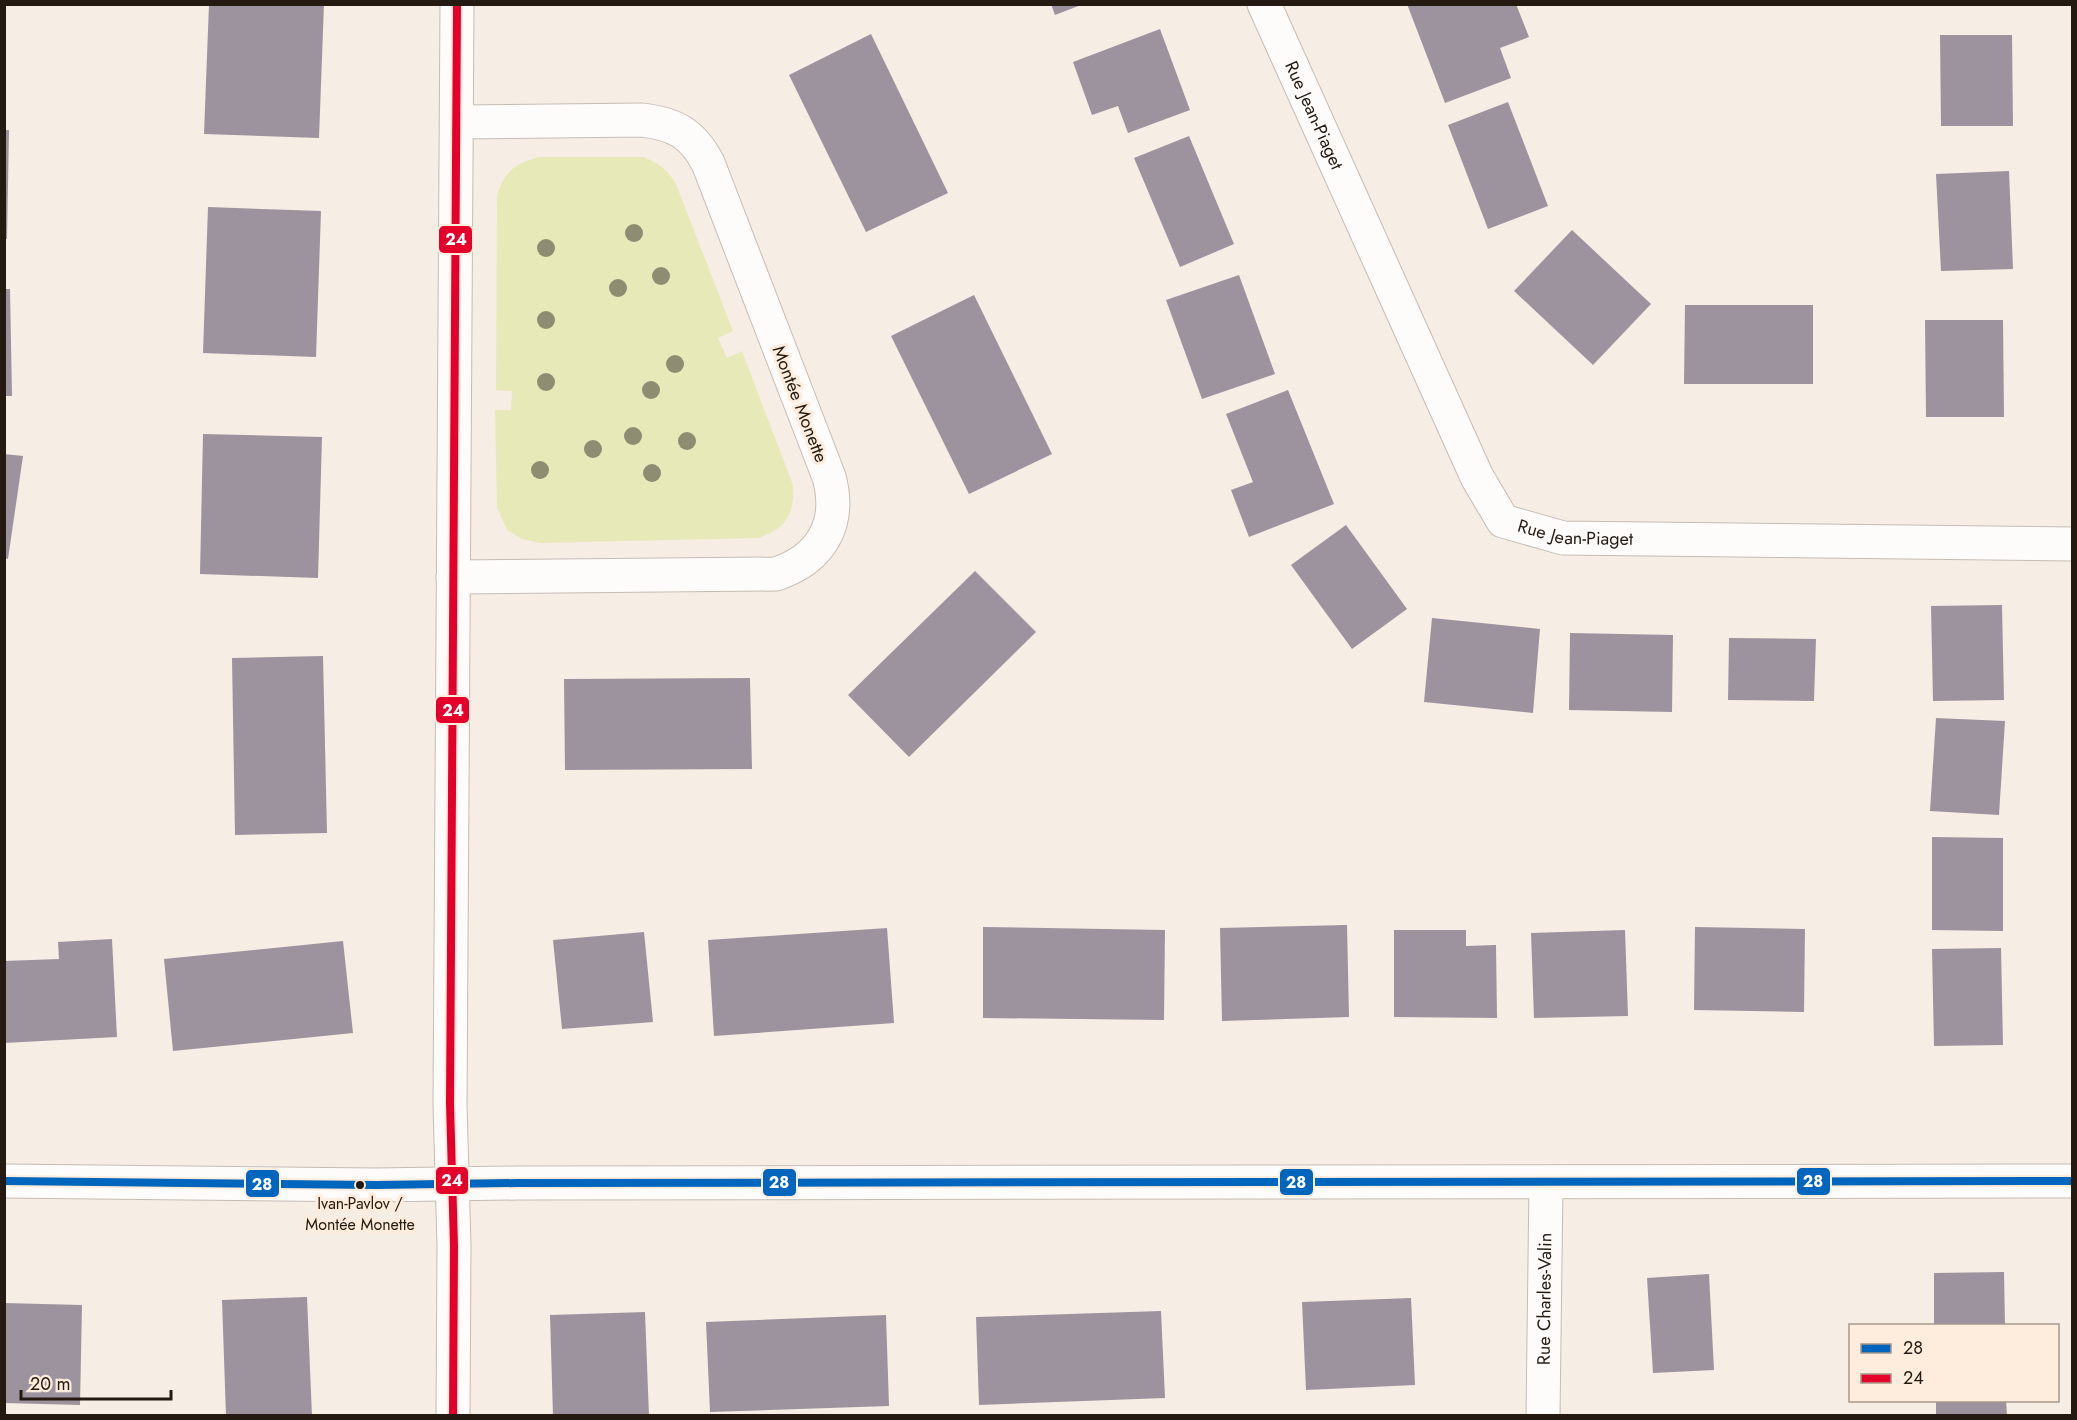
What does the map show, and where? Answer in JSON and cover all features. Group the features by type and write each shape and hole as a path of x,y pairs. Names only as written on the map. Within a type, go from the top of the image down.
{"street":[{"path":"453,1416 453,577 457,4"},
{"name":"Rue Jean-Piaget","path":"1264,4 1477,477 1503,520 1563,538 2073,544"},
{"name":"Montée Monette","path":"453,577 776,574 801,563 817,549 832,518 834,504 829,477 708,163 692,141 670,125 642,120 457,122"},
{"path":"4,1181 452,1184 2073,1181"},
{"name":"Rue Charles-Valin","path":"1543,1416 1546,1183"}],"green space":[{"path":"539,157 643,157 662,167 676,184 733,331 718,338 727,358 742,351 793,485 790,512 787,519 776,530 759,538 540,543 522,539 507,530 497,508 495,410 511,410 512,391 496,390 497,195 507,174 517,166"}],"building":[{"path":"209,4 324,4 319,138 204,134"},
{"path":"1051,4 1081,4 1081,5 1055,15"},
{"path":"1407,4 1516,4 1529,37 1500,48 1511,78 1445,103"},
{"path":"1160,29 1190,110 1128,133 1118,106 1092,115 1073,62"},
{"path":"871,34 948,193 866,232 789,75"},
{"path":"1940,35 2012,35 2013,126 1941,126"},
{"path":"1508,102 1548,206 1488,229 1448,125"},
{"path":"4,130 9,130 7,239 4,239"},
{"path":"1189,136 1234,244 1180,267 1134,158"},
{"path":"2009,171 2013,269 1941,271 1936,174"},
{"path":"208,207 321,211 316,357 203,353"},
{"path":"1572,230 1651,304 1593,365 1514,291"},
{"path":"1239,275 1275,374 1202,399 1166,300"},
{"path":"4,289 10,289 12,396 4,396"},
{"path":"974,295 1052,454 969,494 891,336"},
{"path":"1685,305 1813,305 1813,384 1684,384"},
{"path":"1925,320 2003,320 2004,417 1926,417"},
{"path":"1288,390 1334,504 1249,537 1231,490 1253,482 1226,414"},
{"path":"203,434 322,437 318,578 200,574"},
{"path":"4,454 23,456 8,559 4,558"},
{"path":"1346,525 1407,609 1352,649 1291,565"},
{"path":"975,571 1036,632 909,757 848,695"},
{"path":"2002,605 2004,700 1933,701 1931,606"},
{"path":"1432,618 1540,629 1533,713 1424,702"},
{"path":"1570,633 1673,635 1672,712 1569,710"},
{"path":"1729,638 1816,639 1814,701 1728,700"},
{"path":"323,656 327,833 235,835 232,658"},
{"path":"750,678 752,769 565,770 564,679"},
{"path":"1936,718 2005,721 1999,815 1930,811"},
{"path":"1932,837 2003,838 2003,931 1932,930"},
{"path":"1347,925 1349,1017 1222,1021 1220,928"},
{"path":"983,927 1165,930 1164,1020 983,1018"},
{"path":"1695,927 1805,929 1804,1012 1694,1010"},
{"path":"887,928 894,1023 714,1036 708,940"},
{"path":"1394,930 1466,930 1466,946 1496,945 1497,1018 1394,1017"},
{"path":"1625,930 1628,1016 1534,1018 1531,933"},
{"path":"644,932 653,1022 562,1029 553,940"},
{"path":"112,939 117,1037 4,1043 4,961 59,959 58,942"},
{"path":"343,941 353,1033 173,1051 164,959"},
{"path":"2001,948 2003,1045 1934,1046 1932,949"},
{"path":"2004,1272 2005,1324 1934,1324 1934,1273"},
{"path":"1709,1274 1714,1370 1653,1373 1647,1278"},
{"path":"307,1297 312,1416 226,1416 222,1300"},
{"path":"1411,1298 1415,1385 1306,1390 1302,1302"},
{"path":"4,1303 82,1305 80,1405 4,1403"},
{"path":"1161,1311 1165,1398 979,1405 976,1317"},
{"path":"645,1312 649,1416 553,1416 550,1315"},
{"path":"886,1315 889,1406 710,1412 706,1322"},
{"path":"1936,1402 2006,1402 2007,1416 1936,1416"}],"transit line":[{"name":"24","path":"453,1416 454,1246 450,1104 457,4"},
{"name":"28","path":"4,1181 376,1185 2072,1181"}],"place":[{"name":"Ivan-Pavlov / Montée Monette","path":"360,1185"}]}
